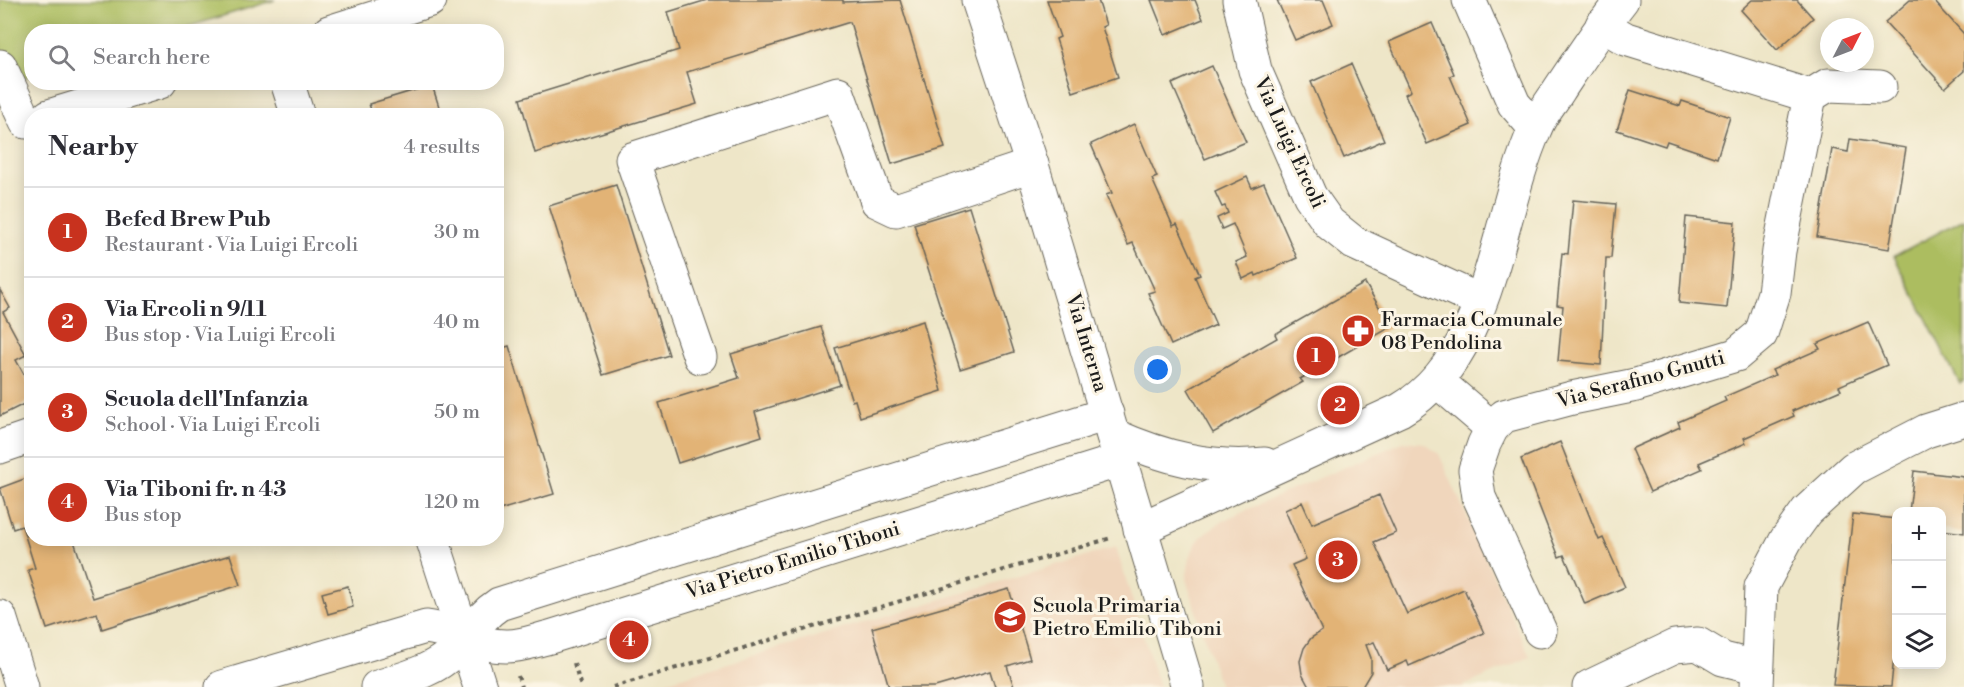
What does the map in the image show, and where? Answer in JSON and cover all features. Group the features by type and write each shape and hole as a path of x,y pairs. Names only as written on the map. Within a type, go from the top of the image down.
{"street":[{"path":"354,24 430,0"},
{"name":"Via Interna","path":"978,0 1032,165 1113,436 1127,533 1188,687"},
{"name":"Via Luigi Ercoli","path":"1239,0 1255,70 1318,211 1341,234 1354,243 1480,301"},
{"path":"1469,0 1514,104 1535,128"},
{"path":"1127,533 1400,410 1437,381 1457,353 1480,301 1535,128 1612,12 1626,39 1810,96 1828,85 1880,87"},
{"path":"0,66 24,116"},
{"path":"74,108 133,90"},
{"path":"290,90 295,108"},
{"path":"700,357 632,159 838,93 877,201 896,210 1032,165"},
{"name":"Via Serafino Gnutti","path":"1492,428 1498,420 1512,413 1636,385 1736,356 1761,334 1774,293 1779,250 1810,96"},
{"path":"1437,381 1492,428 1477,459 1475,470 1478,490 1540,631"},
{"path":"1589,687 1675,646 1698,645 1757,677 1761,587 1786,540 1807,511 1854,468 1926,431 1964,419"},
{"path":"376,687 426,671 455,650 481,618 499,604 1113,436 1178,459 1212,465 1247,466 1281,462"},
{"name":"Via Pietro Emilio Tiboni","path":"222,687 416,629 447,629 465,636 510,646 550,637 1113,436"},
{"path":"0,447 24,439"},
{"path":"435,546 480,687"},
{"path":"0,617 22,687"}],"path":[{"path":"613,687 1127,533"}],"shaded area":[{"path":"1405,441 1424,443 1439,454 1530,657 1461,687 1220,687 1186,579 1191,553 1197,542 1206,532 1228,518"},
{"name":"Scuola Primaria Pietro Emilio Tiboni","path":"1116,547 1159,687 648,687"}],"green space":[{"path":"0,0 275,0 197,24 24,24 24,78 0,85"},
{"path":"1964,219 1964,382 1960,384 1894,256"}],"building":[{"path":"707,0 843,0 843,2 900,0 945,148 892,164 850,22 687,72 697,104 535,153 520,99 679,50 668,12"},
{"path":"1047,0 1098,0 1106,25 1102,27 1118,77 1073,92 1056,39 1060,37"},
{"path":"1151,0 1195,0 1203,19 1165,35"},
{"path":"1277,0 1323,0 1333,24 1295,40"},
{"path":"1752,0 1797,0 1813,18 1777,50 1741,10"},
{"path":"1910,0 1933,0 1964,34 1964,71 1945,88 1885,22"},
{"path":"1432,23 1454,74 1450,76 1471,125 1427,144 1405,94 1411,91 1389,42"},
{"path":"1351,64 1384,140 1344,158 1311,82"},
{"path":"1212,66 1246,142 1205,159 1172,84"},
{"path":"415,90 434,90 439,108 370,108 369,104"},
{"path":"1630,90 1680,106 1682,101 1730,117 1717,158 1667,141 1665,146 1617,130"},
{"path":"1134,124 1157,177 1152,179 1173,226 1177,224 1200,275 1195,277 1216,325 1171,345 1148,293 1155,291 1133,243 1128,245 1106,195 1112,193 1091,144"},
{"path":"1850,139 1906,148 1889,249 1817,237 1832,149 1848,152"},
{"path":"1247,177 1252,188 1264,183 1297,258 1256,276 1255,273 1243,279 1236,262 1247,257 1233,224 1222,229 1217,218 1228,213 1225,206 1222,207 1215,192"},
{"path":"616,185 669,355 603,375 549,206"},
{"path":"1573,200 1616,204 1611,258 1606,258 1601,365 1558,361 1563,306 1557,305 1562,253 1568,254"},
{"path":"969,207 1014,352 960,369 914,224"},
{"path":"1686,217 1735,222 1727,308 1679,303"},
{"path":"1365,283 1391,327 1300,379 1303,382 1213,433 1188,389 1277,338 1275,334"},
{"path":"0,290 10,308 3,312 24,351 24,356 16,360 24,374 24,404 0,416"},
{"path":"923,321 942,391 860,417 855,400 852,401 835,348"},
{"path":"1868,322 1887,365 1839,386 1841,390 1792,411 1794,416 1744,438 1746,443 1699,463 1702,469 1650,492 1631,449 1680,427 1678,422 1726,401 1724,397 1775,375 1772,370 1820,349 1817,344"},
{"path":"821,327 840,385 755,412 762,436 678,463 659,403 739,378 731,354"},
{"path":"509,346 554,494 504,509 504,348"},
{"path":"1560,442 1599,540 1603,538 1625,587 1585,604 1564,555 1559,557 1521,459"},
{"path":"1914,471 1964,477 1964,533 1946,531 1946,507 1910,507"},
{"path":"24,479 24,532 22,526 13,529 0,488"},
{"path":"1379,495 1396,533 1374,542 1407,614 1464,589 1484,633 1409,666 1407,661 1387,670 1374,642 1366,645 1371,658 1371,672 1362,687 1309,687 1302,674 1300,661 1304,648 1311,638 1322,631 1292,565 1306,559 1285,510 1302,502 1312,524"},
{"path":"1853,514 1892,519 1891,687 1833,685"},
{"path":"28,546 76,546 93,598 230,555 240,585 102,629 97,613 47,629 28,570 35,568"},
{"path":"348,586 353,607 328,614 322,593"},
{"path":"1009,589 1030,659 1007,666 1014,687 995,687 990,671 935,687 889,687 872,628"}],"place":[{"name":"Farmacia Comunale 08 Pendolina","path":"1358,331"},
{"name":"Befed Brew Pub","path":"1316,356"},
{"name":"Via Ercoli n 9/11","path":"1340,405"},
{"name":"Scuola dell'Infanzia","path":"1338,560"},
{"name":"Scuola Primaria Pietro Emilio Tiboni","path":"1010,617"},
{"name":"Via Tiboni fr. n 43","path":"629,640"}]}
